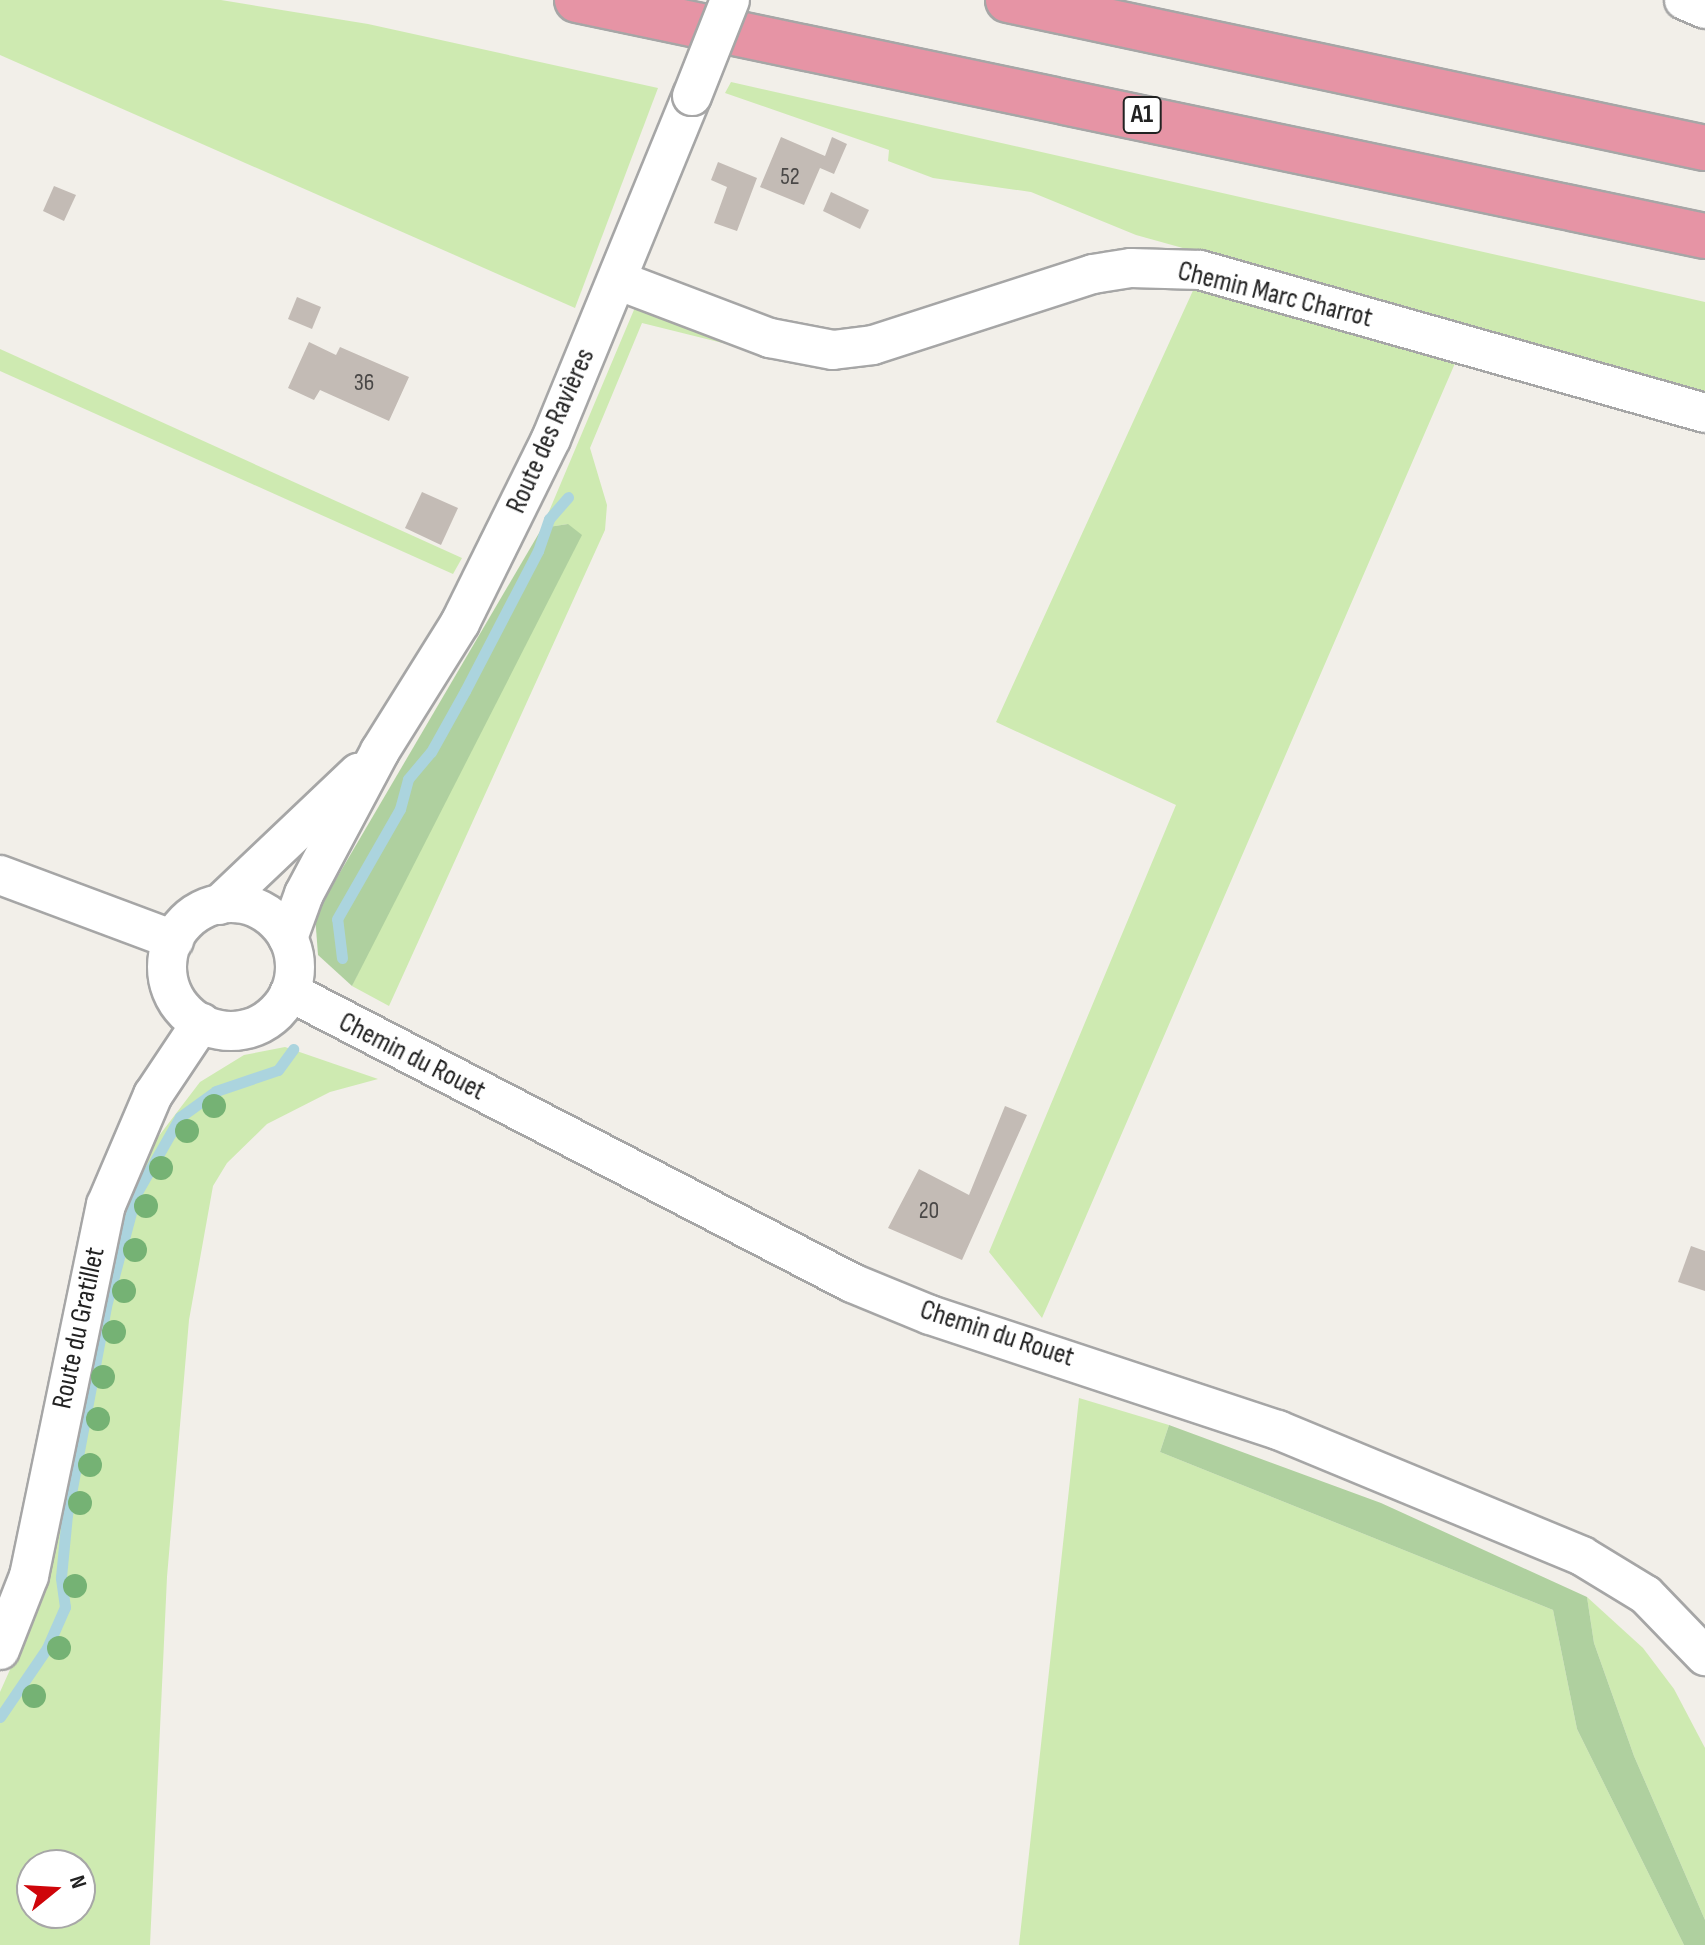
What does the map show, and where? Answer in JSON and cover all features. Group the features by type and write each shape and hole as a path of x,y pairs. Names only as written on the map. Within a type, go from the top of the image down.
{"highway":[{"name":"A1","path":"577,0 1705,236"},
{"path":"1008,0 1705,148"}],"street":[{"name":"Route des Ravières","path":"288,938 304,894 380,751 460,623 551,439 730,0"},
{"path":"1684,0 1705,9"},
{"name":"Chemin Marc Charrot","path":"617,280 770,338 833,350 873,345 1093,274 1131,268 1200,270 1705,413"},
{"name":"Route des Ravières","path":"219,905 273,858 380,751"},
{"path":"0,875 174,940"},
{"path":"219,905 256,908 288,938 295,967 290,992 277,1012 256,1026 233,1031 201,1023 172,992 168,959 174,940 191,918 219,905"},
{"name":"Chemin du Rouet","path":"290,992 852,1283 930,1315 1278,1430 1582,1556 1646,1595 1705,1656"},
{"name":"Route du Gratillet","path":"0,1650 29,1576 106,1205 153,1095 201,1023"}],"green space":[{"path":"0,0 221,0 368,24 658,88 575,308 0,55"},
{"path":"731,82 1705,302 1705,393 1136,235 1031,192 933,178 888,161 889,150 725,93"},
{"path":"1196,284 1456,361 1042,1318 989,1252 1176,805 996,722"},
{"path":"636,305 803,363 642,323 590,448 607,505 605,530 389,1006 352,986 568,524 542,528"},
{"path":"0,349 462,558 453,574 0,371"},
{"path":"568,524 582,535 352,986 318,955 315,915 542,528"},
{"path":"285,1047 378,1079 330,1092 267,1124 227,1163 213,1186 189,1320 167,1577 150,1945 0,1945 0,1692 38,1607 58,1536 104,1277 130,1191 155,1141 200,1082 244,1055"},
{"path":"1079,1398 1169,1425 1160,1452 1553,1610 1577,1729 1684,1945 1019,1945"},
{"path":"1169,1425 1381,1503 1587,1597 1594,1643 1634,1756 1705,1920 1705,1945 1684,1945 1577,1729 1553,1610 1160,1452"},
{"path":"1587,1597 1643,1648 1674,1689 1705,1748 1705,1920 1634,1756 1594,1643"}],"building":[{"path":"781,137 825,156 832,137 847,144 834,174 820,168 804,205 760,187"},
{"path":"718,162 757,178 737,231 714,223 727,187 711,180"},
{"path":"54,186 76,195 64,221 43,211"},
{"path":"831,192 869,210 860,229 823,211"},
{"path":"297,297 321,307 312,329 288,319"},
{"path":"309,342 336,355 340,347 409,377 389,421 320,390 314,400 288,388"},
{"path":"422,492 458,508 441,545 405,528"},
{"path":"1005,1106 1027,1115 962,1260 888,1228 919,1169 969,1195"},
{"path":"1691,1246 1705,1251 1705,1291 1678,1282"}],"waterway":[{"path":"342,958 337,919 400,809 408,779 431,752 465,691 538,551 549,519 568,497"},
{"path":"0,1717 47,1648 65,1607 61,1577 67,1515 106,1306 136,1194 180,1117 216,1091 278,1070 293,1049"}]}
